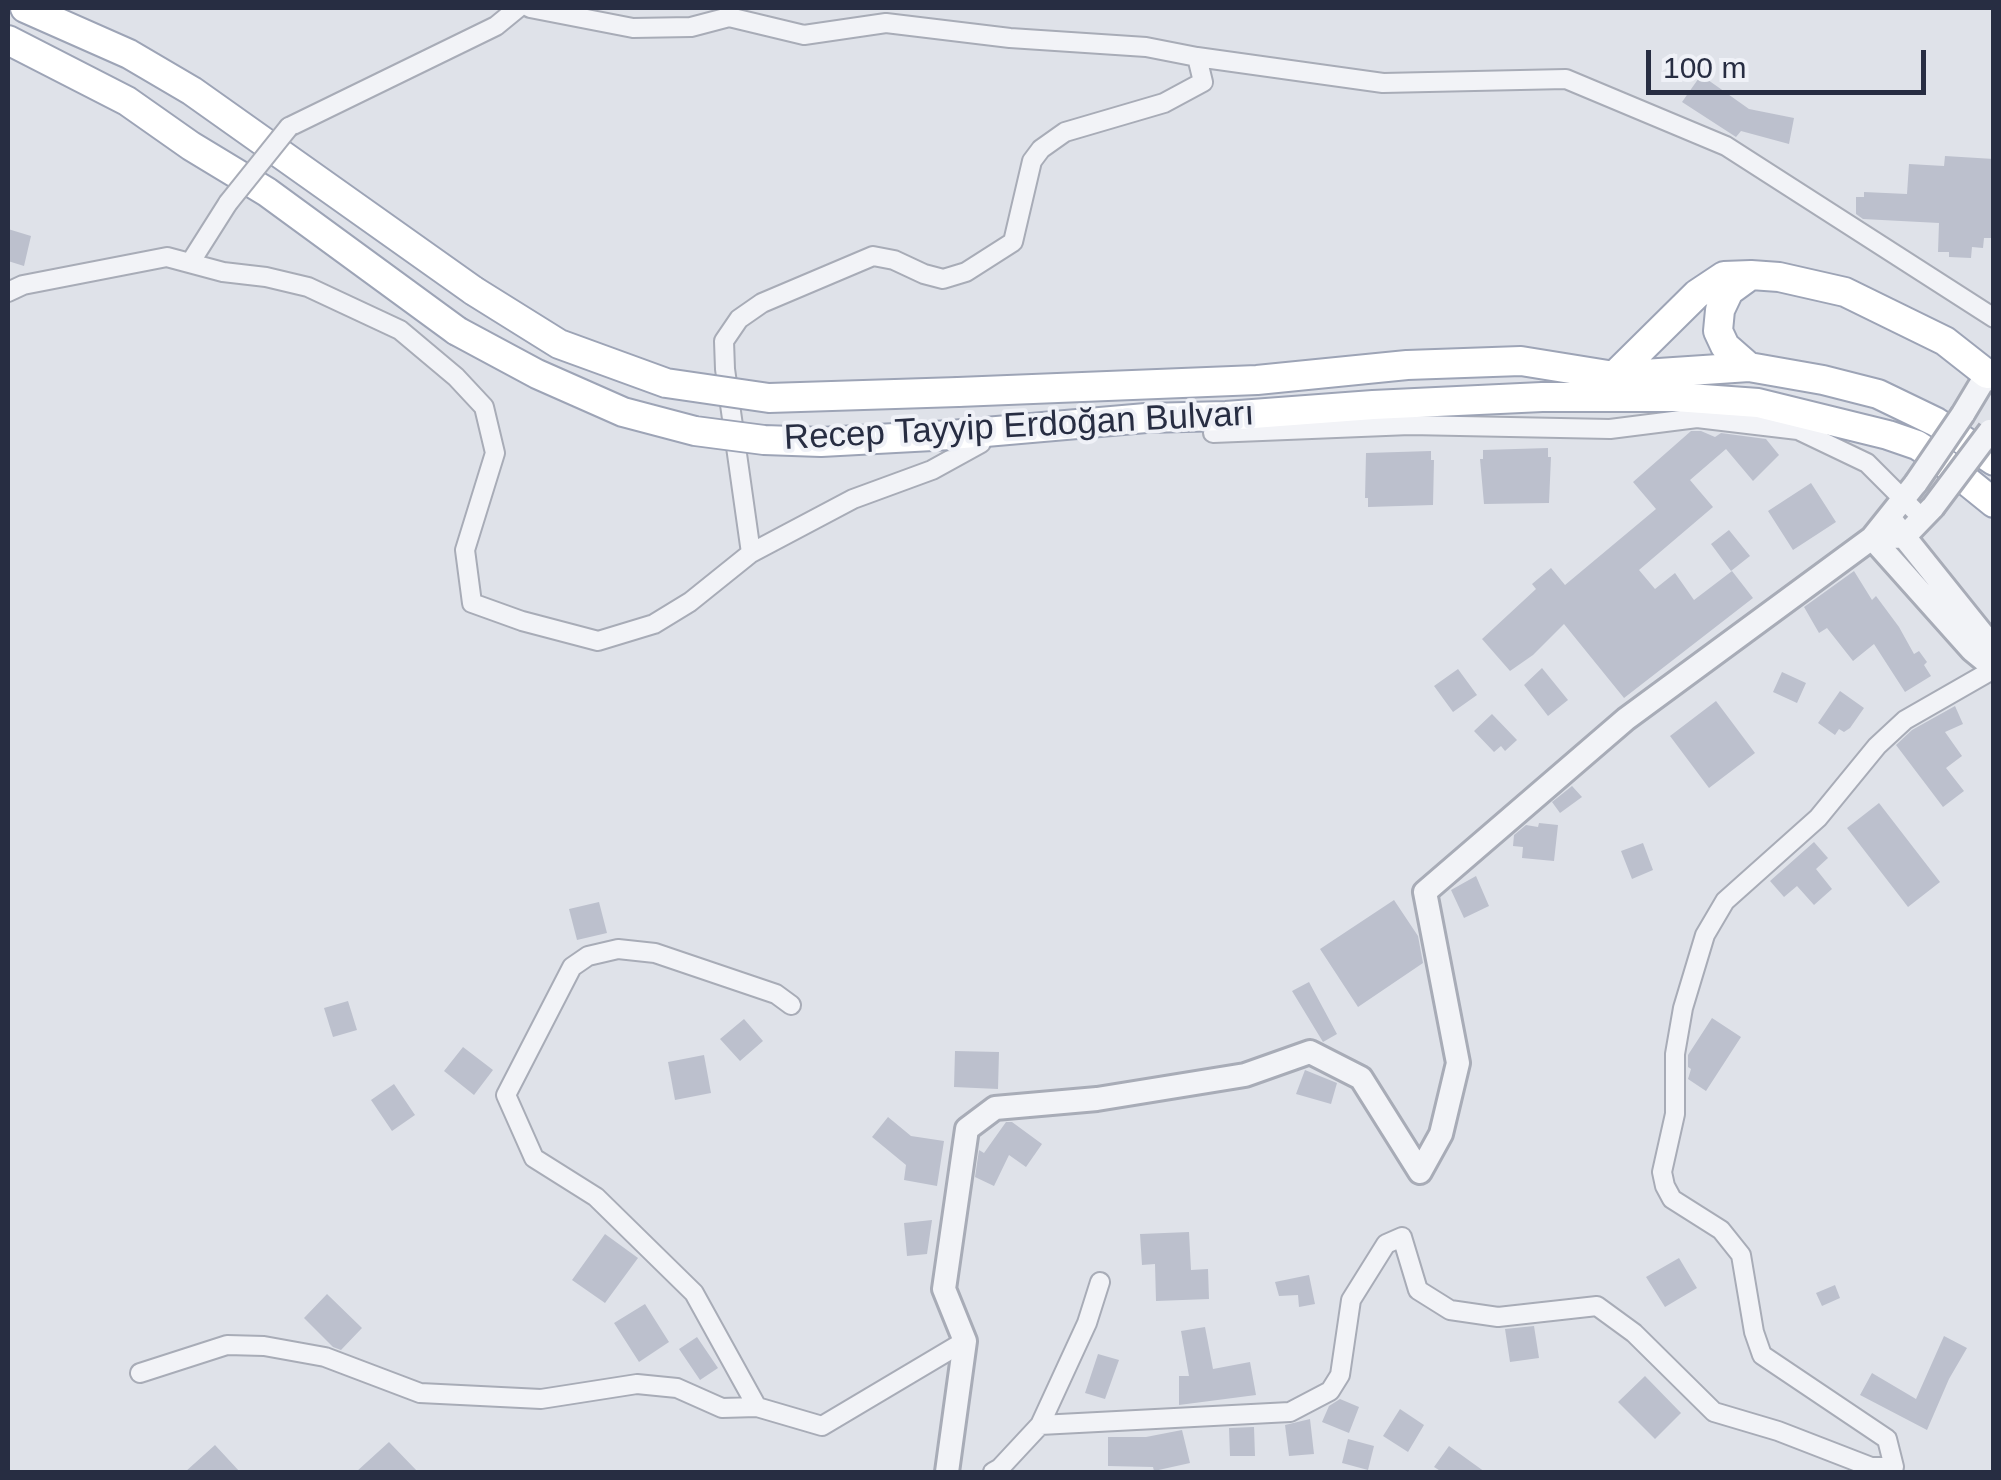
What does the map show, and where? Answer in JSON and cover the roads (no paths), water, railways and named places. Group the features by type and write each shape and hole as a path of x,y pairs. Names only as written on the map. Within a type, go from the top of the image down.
{"main road":[{"name":"Recep Tayyip Erdoğan Bulvarı","path":"25,8 129,54 192,91 474,292 559,344 666,384 769,398 1256,380 1406,365 1521,361 1614,376 1749,367 1878,394 1936,422 1994,461"},
{"name":"Recep Tayyip Erdoğan Bulvarı","path":"8,40 127,102 267,192 456,331 537,374 624,412 696,431 764,440 821,442 1146,418 1542,397 1675,397 1758,403 1888,434 1942,460 1994,504"},
{"path":"1749,367 1725,346 1718,331 1720,310 1729,291 1750,275"},
{"path":"1614,376 1698,294 1724,276 1750,275 1779,277 1845,292 1945,341 1990,377"}],"street":[{"path":"190,263 228,203 288,127 496,26 518,8"},
{"path":"530,8 633,28 691,27 729,17 804,35 886,23 940,27 1010,38 1146,47 1383,84 1566,78 1726,146 1994,318"},
{"path":"751,553 724,369 724,341 739,320 762,303 872,256 943,278 966,272 1012,242 1032,160 1041,149 1064,132 1164,103 1204,82 1197,57"},
{"path":"8,292 23,285 167,257 223,272 266,276 344,302 400,330 456,377 484,407 495,453 465,550 472,604 598,641 654,624 690,602 751,553 853,500 932,470 981,444"},
{"path":"947,1472 965,1341 944,1290 967,1129 994,1108 1097,1099 1246,1074 1310,1052 1361,1078 1420,1172 1441,1134 1458,1062 1425,892 1626,719 1872,538 1903,509 1990,377"},
{"path":"1213,433 1410,425 1610,429 1697,418 1798,430 1867,463 1903,509 1987,640 1994,667"},
{"path":"1903,509 1928,513 1992,428"},
{"path":"1872,538 1972,650 1994,667"},
{"path":"1040,1424 1290,1412 1330,1390 1340,1375 1351,1300 1386,1244 1402,1237 1418,1290 1450,1310 1498,1316 1597,1306 1634,1333 1714,1412 1871,1467 1894,1467 1887,1439 1762,1355 1754,1332 1741,1256 1721,1230 1672,1200 1662,1172 1675,1114 1675,1054 1683,1008 1706,935 1725,901 1818,818 1877,746 1905,720 1994,667"},
{"path":"758,1407 694,1293 596,1197 534,1158 506,1095 572,967 588,956 618,949 656,953 776,994 791,1005"},
{"path":"992,1472 1040,1424 1087,1323 1100,1282"},
{"path":"140,1374 227,1345 264,1346 325,1358 420,1393 542,1399 637,1384 676,1388 722,1408 758,1407 822,1426 965,1341"}]}
